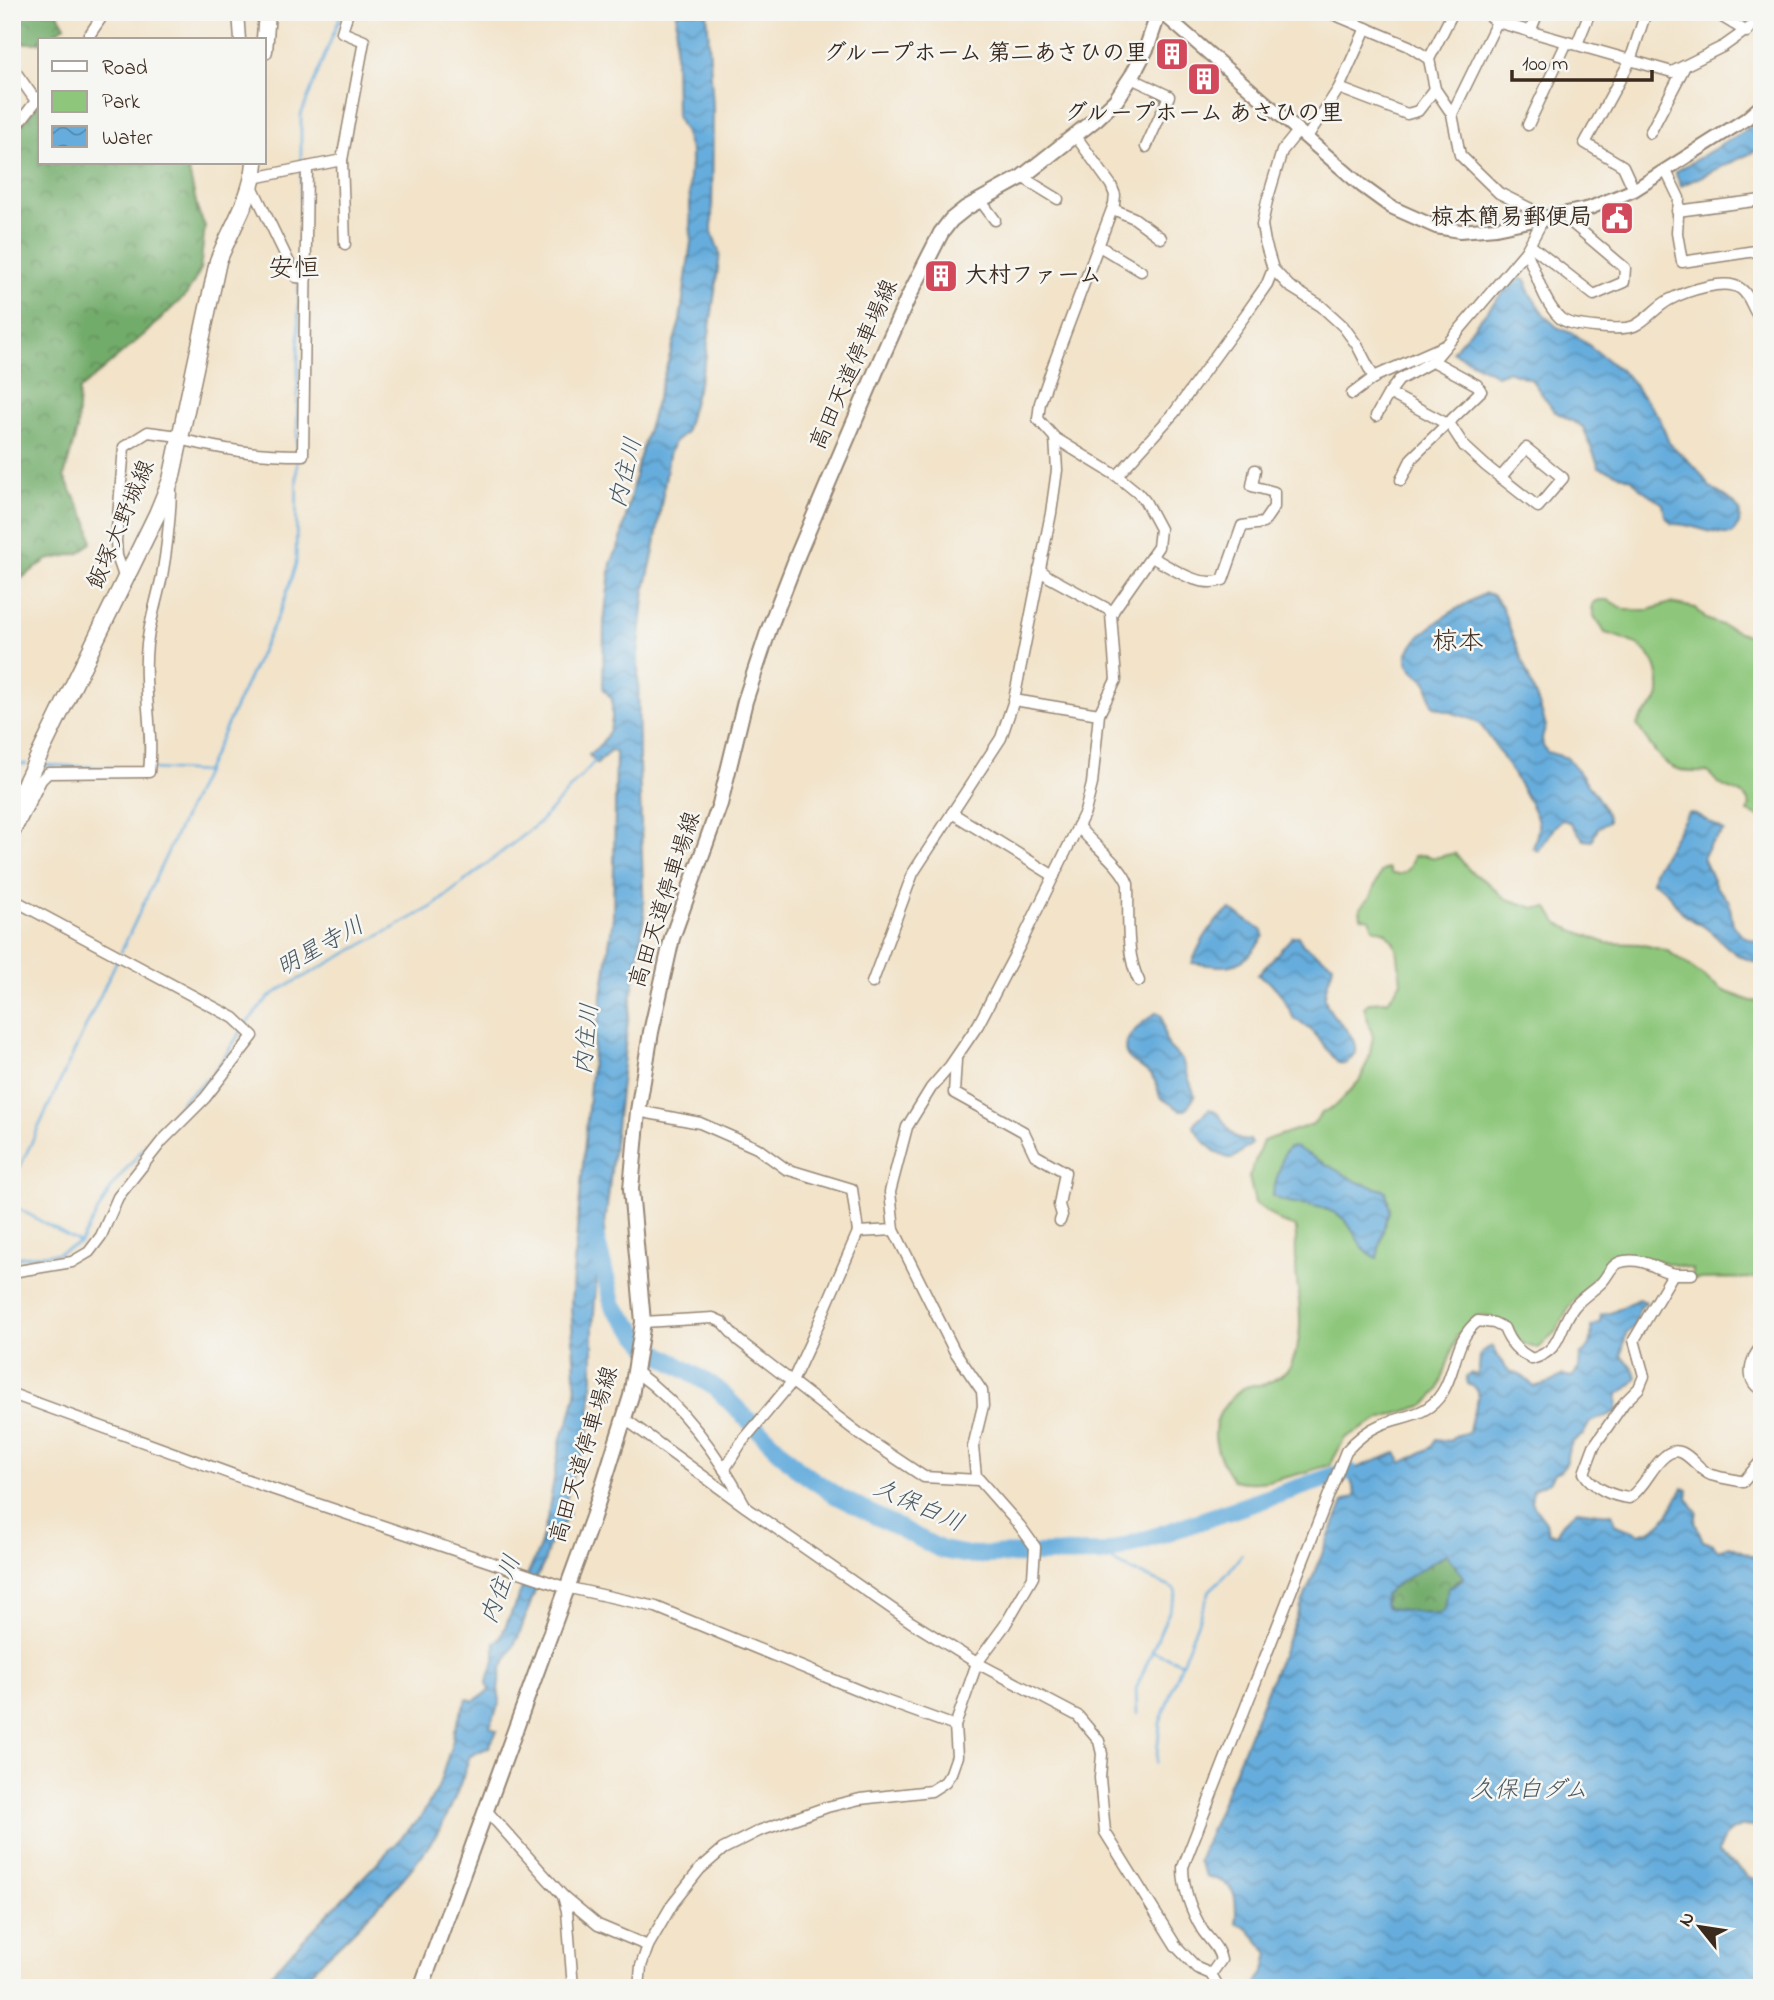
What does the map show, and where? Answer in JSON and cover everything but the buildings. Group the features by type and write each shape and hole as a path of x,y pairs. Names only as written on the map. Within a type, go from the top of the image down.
{"main road":[{"path":"265,38 267,12"},
{"name":"高田天道停車場線","path":"421,1988 625,1419 636,1372 643,1322 631,1189 638,1111 651,1032 672,938 720,804 746,701 769,629 866,396 929,255 951,220 979,200 1022,177 1116,100 1147,47 1160,12"},
{"name":"飯塚大野城線","path":"12,811 171,480 218,261 254,176"}],"street":[{"path":"87,38 105,12"},
{"path":"238,12 240,38"},
{"path":"345,244 342,160 364,41 342,32 348,12"},
{"path":"1160,12 1362,186 1391,207 1436,227 1460,232 1496,228 1590,208 1634,190 1746,119 1762,105"},
{"path":"1328,12 1409,46 1429,59"},
{"path":"1453,12 1429,59 1435,89 1452,114 1460,155 1499,193 1545,216"},
{"path":"1484,12 1497,23 1672,72 1747,32 1762,19"},
{"path":"1530,32 1538,12"},
{"path":"1528,125 1590,12"},
{"path":"1634,190 1623,166 1585,143 1630,61 1646,12"},
{"path":"1714,12 1747,32"},
{"path":"1452,114 1497,23"},
{"path":"1366,28 1339,88 1303,134 1282,151 1262,225 1273,269 1289,286 1321,306 1343,326 1357,345 1374,378"},
{"path":"1650,133 1685,66"},
{"path":"12,75 17,74 38,98 12,132"},
{"path":"1130,78 1169,96 1146,147"},
{"path":"1339,88 1407,114 1418,111 1435,89"},
{"path":"639,1988 641,1966 648,1946 673,1903 700,1869 723,1849 759,1831 827,1807 860,1799 931,1791 944,1782 951,1773 957,1756 955,1726 977,1663 1027,1592 1033,1577 1035,1547 1020,1526 978,1480 973,1447 983,1406 982,1391 954,1350 894,1230 890,1192 908,1127 930,1088 978,1025 1084,812 1092,784 1099,714 1116,680 1112,612 1158,547 1160,529 1145,501 1116,476 1055,438 1038,419 1040,404 1113,209 1115,195 1111,185 1075,135"},
{"path":"301,277 254,176 342,160"},
{"path":"125,579 117,556 116,541 124,447 148,432 179,437 233,452 303,455 302,168"},
{"path":"1666,171 1679,198 1677,233 1682,262 1762,250"},
{"path":"1022,177 1058,199"},
{"path":"979,200 995,220"},
{"path":"1677,211 1762,200"},
{"path":"1113,209 1134,218 1161,238"},
{"path":"1528,248 1594,295 1624,282 1625,268 1560,214"},
{"path":"1376,416 1399,380 1433,362 1528,248 1545,216"},
{"path":"1099,246 1141,271"},
{"path":"1528,248 1550,306 1561,320 1577,327 1632,327 1668,300 1699,288 1730,284 1741,289 1756,315 1762,320"},
{"path":"1116,476 1174,413 1267,284 1273,269"},
{"path":"1352,394 1374,378 1445,346"},
{"path":"1401,480 1412,458 1481,391 1477,385 1433,362"},
{"path":"1389,393 1448,424 1464,446 1486,466 1538,507 1563,478 1526,448 1500,478"},
{"path":"872,983 913,873 1001,738 1014,700 1058,470 1055,438"},
{"path":"1151,556 1184,576 1215,583 1223,580 1242,526 1263,523 1274,507 1274,492 1252,486 1255,470"},
{"path":"12,838 41,780 48,773 149,772 151,753 146,702 147,643 170,521 171,480"},
{"path":"1039,569 1112,612"},
{"path":"1014,700 1099,714"},
{"path":"953,813 1054,876"},
{"path":"1078,826 1125,876 1128,884 1132,959 1139,982"},
{"path":"12,900 234,1018 253,1036 205,1098 162,1142 118,1197 101,1236 89,1252 72,1262 12,1272"},
{"path":"957,1056 954,1093 1018,1128 1030,1142 1035,1155 1065,1171 1059,1205 1062,1215 1060,1221"},
{"path":"638,1111 700,1124 757,1148 786,1169 852,1189 858,1232 792,1382 741,1443 724,1470"},
{"path":"858,1232 894,1230"},
{"path":"1211,1974 1221,1960 1219,1952 1196,1920 1186,1894 1184,1860 1346,1451 1362,1434 1382,1424 1416,1416 1429,1408 1442,1393 1462,1338 1478,1321 1494,1323 1504,1328 1508,1340 1517,1350 1532,1359 1545,1355 1556,1345 1575,1306 1603,1281 1612,1266 1622,1261 1641,1260 1673,1274 1692,1274"},
{"path":"1673,1274 1634,1340 1644,1376 1639,1388 1624,1403 1594,1446 1584,1473 1589,1481 1607,1492 1629,1498 1641,1490 1665,1455 1676,1451 1686,1454 1709,1474 1743,1482 1762,1460"},
{"path":"643,1322 713,1318 722,1322 737,1340 861,1435 924,1477 978,1480"},
{"path":"1762,1346 1753,1356 1751,1378 1756,1387 1762,1390"},
{"path":"636,1372 659,1389 699,1430 747,1508"},
{"path":"12,1394 264,1486 564,1587 656,1607 875,1698 955,1726"},
{"path":"625,1419 911,1622 977,1663 1078,1716 1099,1741 1102,1754 1100,1779 1105,1832 1176,1946 1197,1968 1211,1974 1219,1988"},
{"path":"485,1809 563,1896 598,1925 648,1946"},
{"path":"563,1896 567,1911 573,1988"}],"green space":[{"path":"12,12 57,12 65,26 48,38 38,38 38,43 12,43"},
{"path":"38,104 38,164 192,164 188,167 198,211 205,226 200,271 187,294 79,390 77,430 64,477 88,522 92,542 80,553 47,560 15,583 19,611 12,623 12,137"},
{"path":"1608,600 1626,610 1648,610 1671,603 1695,608 1706,619 1762,641 1762,818 1748,812 1750,805 1744,796 1721,785 1708,772 1672,767 1664,762 1651,746 1637,725 1658,698 1656,666 1639,646 1605,633 1593,612 1593,603"},
{"path":"1455,853 1470,871 1504,898 1534,908 1548,908 1558,924 1606,943 1640,944 1668,951 1724,991 1762,1002 1762,1278 1692,1279 1692,1269 1643,1257 1615,1258 1605,1265 1595,1283 1573,1301 1556,1331 1539,1348 1521,1342 1499,1321 1477,1316 1457,1336 1438,1391 1425,1405 1380,1419 1345,1438 1330,1465 1269,1481 1233,1480 1218,1451 1215,1431 1217,1421 1228,1402 1240,1390 1251,1385 1268,1383 1289,1368 1298,1344 1300,1324 1296,1227 1281,1222 1255,1203 1249,1177 1263,1141 1313,1124 1322,1113 1338,1104 1360,1080 1369,1058 1373,1037 1364,1007 1370,1002 1388,1001 1401,982 1398,955 1393,941 1385,932 1373,928 1370,919 1361,917 1360,908 1370,897 1381,872 1388,868 1392,874 1404,873 1414,856 1426,855 1434,858"},
{"path":"1446,1554 1464,1577 1454,1584 1445,1609 1438,1614 1388,1608 1384,1604 1385,1594 1392,1588"}],"water":[{"path":"677,12 707,12 713,107 712,232 720,254 706,357 685,433 674,442 669,455 654,551 645,589 638,655 644,918 628,1020 604,1234 597,1274 587,1449 577,1460 566,1500 569,1515 549,1545 534,1583 536,1588 519,1635 502,1668 498,1689 500,1701 490,1727 497,1731 489,1747 470,1756 453,1803 439,1830 391,1892 294,1988 257,1988 420,1818 438,1788 454,1730 467,1698 473,1701 489,1691 487,1682 495,1660 495,1642 500,1639 539,1549 547,1520 561,1437 569,1422 576,1394 571,1306 573,1274 595,1029 599,1018 613,917 616,753 611,750 597,764 589,755 601,744 610,730 612,719 612,699 603,688 604,622 611,563 620,543 638,463 680,321 691,242 691,152 676,116"},
{"path":"1762,117 1762,148 1681,186 1675,172 1743,132"},
{"path":"1520,278 1527,281 1529,292 1545,316 1557,327 1576,335 1626,375 1659,417 1669,443 1697,469 1710,487 1733,502 1740,511 1739,524 1732,534 1672,524 1665,516 1663,504 1632,479 1599,467 1583,427 1554,411 1531,379 1507,371 1497,375 1452,352 1511,283"},
{"path":"1486,593 1492,595 1501,605 1540,707 1546,726 1542,738 1543,746 1547,752 1568,758 1604,808 1608,822 1598,828 1592,841 1584,840 1570,822 1562,820 1538,851 1533,848 1538,829 1535,814 1490,739 1477,722 1432,704 1427,683 1408,664 1408,654 1413,644 1436,622"},
{"path":"1688,813 1696,814 1724,831 1709,845 1703,858 1716,887 1729,901 1733,925 1743,936 1762,944 1762,963 1743,958 1731,950 1706,928 1685,915 1668,893 1652,882 1654,871"},
{"path":"1231,910 1263,931 1264,936 1256,947 1234,965 1192,963 1203,940 1218,919"},
{"path":"1293,936 1298,936 1303,945 1333,964 1325,998 1331,1013 1348,1031 1355,1045 1355,1053 1346,1064 1339,1063 1314,1033 1294,1019 1276,988 1258,975"},
{"path":"1157,1012 1162,1016 1169,1047 1182,1060 1195,1096 1186,1110 1180,1110 1160,1097 1153,1077 1126,1053 1128,1039 1133,1032"},
{"path":"1209,1109 1220,1117 1232,1134 1242,1140 1250,1140 1252,1144 1232,1159 1215,1151 1194,1127 1195,1122"},
{"path":"1295,1147 1358,1182 1386,1191 1390,1210 1377,1258 1365,1250 1351,1227 1341,1217 1323,1208 1288,1202 1272,1196 1284,1153"},
{"name":"久保白ダム","path":"1638,1299 1646,1302 1639,1309 1634,1327 1626,1334 1621,1356 1632,1367 1637,1378 1618,1394 1617,1412 1590,1422 1583,1435 1570,1446 1567,1462 1560,1471 1554,1473 1549,1482 1533,1489 1531,1502 1546,1522 1548,1533 1556,1534 1577,1510 1612,1513 1616,1525 1639,1534 1662,1523 1683,1488 1688,1490 1687,1498 1697,1512 1695,1522 1703,1541 1713,1544 1718,1550 1729,1546 1762,1560 1762,1833 1757,1833 1753,1827 1735,1829 1725,1837 1718,1854 1749,1877 1762,1881 1762,1988 1254,1988 1265,1970 1269,1953 1247,1928 1236,1923 1233,1892 1224,1883 1206,1876 1198,1861 1343,1502 1356,1496 1348,1471 1396,1453 1402,1463 1432,1447 1436,1439 1450,1441 1455,1436 1469,1432 1478,1393 1477,1389 1468,1384 1466,1377 1471,1373 1477,1375 1481,1354 1493,1346 1507,1370 1522,1376 1534,1387 1563,1375 1572,1377 1579,1368 1580,1355 1590,1343 1591,1327 1600,1322 1601,1315","holes":["1446,1554 1464,1577 1448,1588 1445,1609 1438,1614 1388,1608 1384,1604 1385,1594 1394,1586"]}],"waterway":[{"path":"301,165 301,115 342,12"},
{"path":"299,274 301,172"},
{"path":"297,452 299,280"},
{"path":"121,952 282,607 296,564 297,458"},
{"name":"明星寺川","path":"246,1024 268,998 281,989 432,907 540,822 595,761"},
{"path":"12,764 26,764"},
{"path":"45,765 115,768"},
{"path":"153,769 206,772"},
{"path":"12,1184 118,958"},
{"name":"明星寺川","path":"80,1243 113,1185 183,1100 213,1074 242,1030"},
{"path":"12,1205 80,1243"},
{"name":"久保白川","path":"595,1235 613,1306 651,1349 716,1388 799,1470 835,1495 942,1550 969,1555 1106,1553 1348,1471"},
{"path":"12,1261 21,1257 58,1253 80,1243"},
{"path":"1102,1553 1117,1564 1175,1590 1176,1595 1136,1689 1137,1714"},
{"path":"1182,1663 1210,1590 1242,1554"},
{"path":"1152,1651 1182,1663 1160,1723 1156,1763"}],"place":[{"name":"グループホーム 第二あさひの里","path":"1172,54"},
{"name":"グループホーム あさひの里","path":"1204,79"},
{"name":"椋本簡易郵便局","path":"1617,218"},
{"name":"大村ファーム","path":"941,276"}],"district":[{"name":"安恒","path":"294,270"},
{"name":"椋本","path":"1458,643"}],"water label":[{"name":"内住川","path":"627,473"},
{"name":"内住川","path":"588,1039"},
{"name":"内住川","path":"502,1590"}]}
